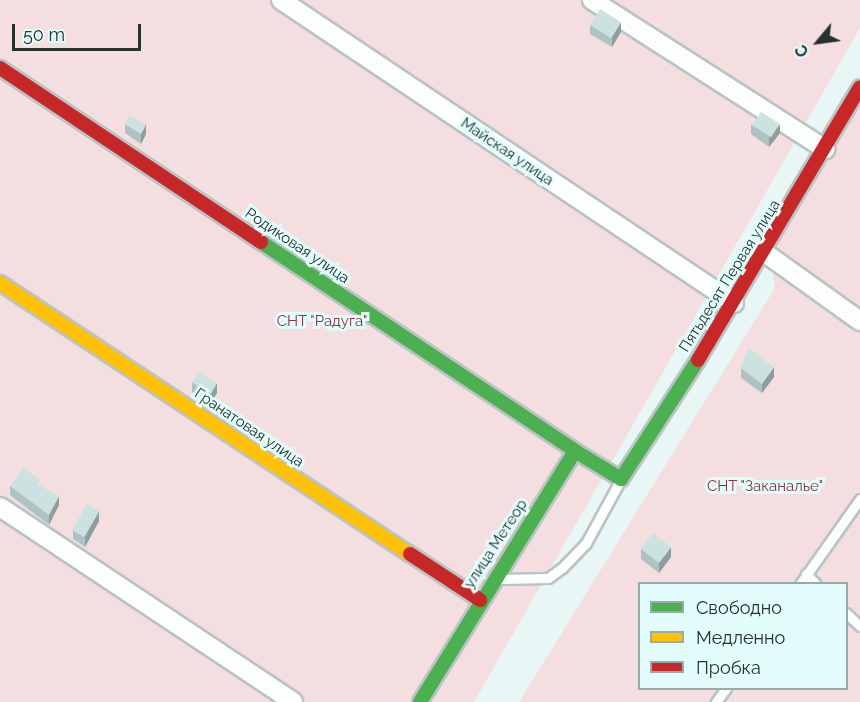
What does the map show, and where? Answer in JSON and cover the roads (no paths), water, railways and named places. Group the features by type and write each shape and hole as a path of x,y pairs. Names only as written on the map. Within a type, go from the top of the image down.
{"street":[{"name":"Майская улица","path":"281,0 734,303"},
{"path":"592,0 825,149"},
{"name":"Родиковая улица","path":"0,68 576,451"},
{"name":"Пятьдесят Первая улица","path":"621,479 765,253 860,87"},
{"path":"765,253 860,321"},
{"name":"Гранатовая улица","path":"0,283 480,600"},
{"path":"576,451 621,479"},
{"name":"улица Метеор","path":"420,702 491,581 576,451"},
{"path":"0,507 293,702"}],"lane":[{"path":"491,581 548,578 562,568 586,543 621,479"},
{"path":"801,582 860,499"},
{"path":"806,574 814,582"},
{"path":"848,615 860,626"}],"park label":[{"name":"СНТ \"Радуга\"","path":"322,322"},
{"name":"СНТ \"Заканалье\"","path":"765,487"}]}
